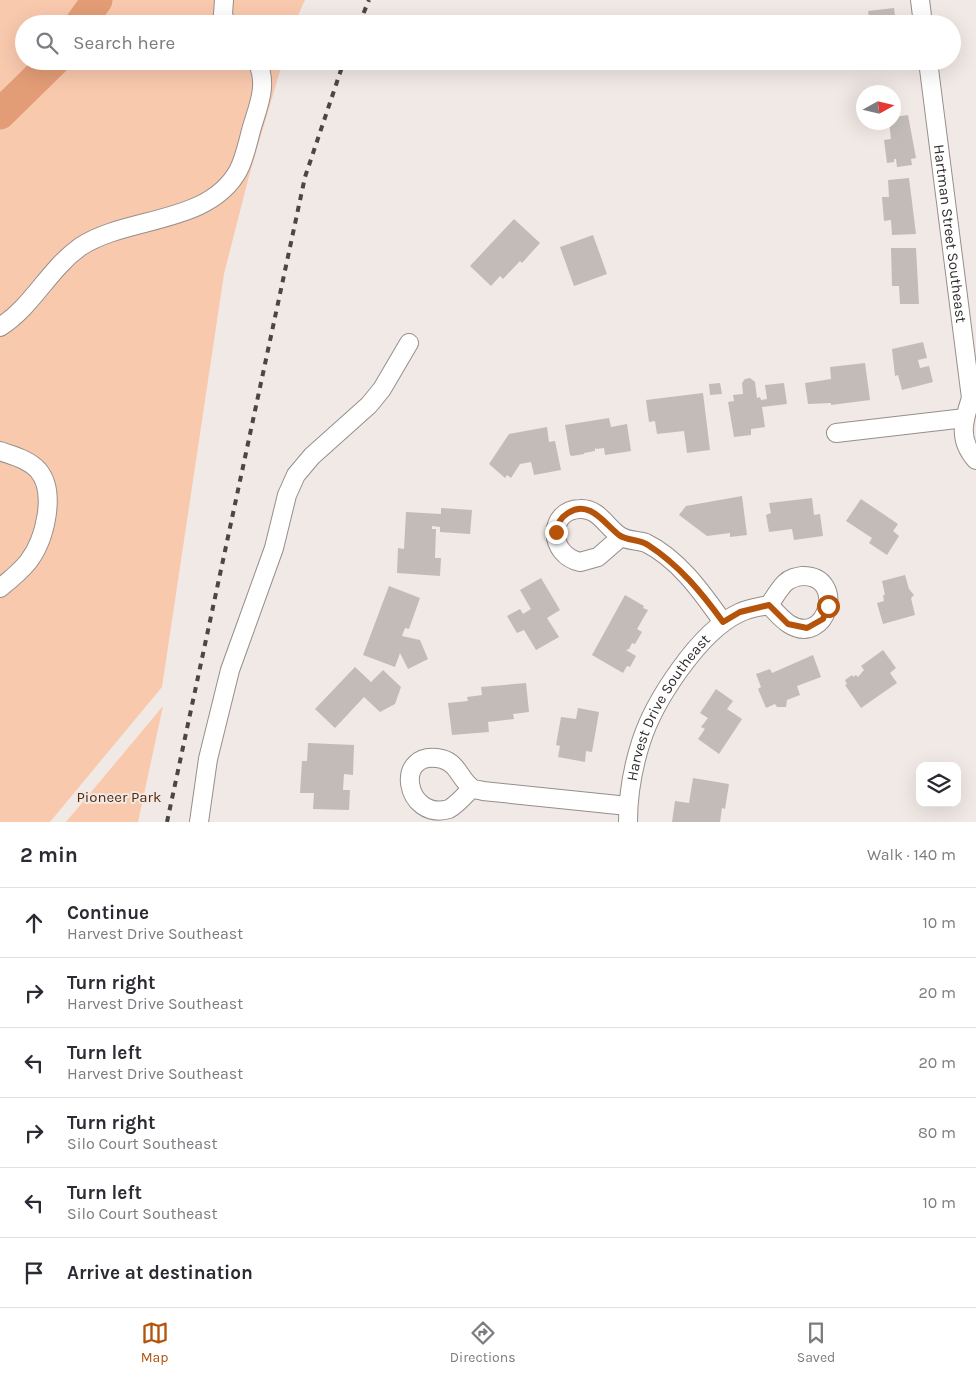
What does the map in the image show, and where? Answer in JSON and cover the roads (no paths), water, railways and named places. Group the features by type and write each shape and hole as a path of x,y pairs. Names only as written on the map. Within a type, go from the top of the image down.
{"street":[{"path":"222,15 224,0"},
{"path":"920,0 922,15"},
{"path":"0,327 24,308 48,276 82,246 134,226 186,212 200,206 229,183 238,171 262,97 263,77 261,70"},
{"name":"Hartman Street Southeast","path":"929,70 971,398 965,418 963,435 967,450 976,460"},
{"path":"199,822 208,759 230,670 274,548 287,496 296,475 312,456 369,405 382,389 409,343"},
{"path":"836,433 965,418"},
{"path":"0,451 25,460 37,468 46,486 47,503 45,518 35,551 16,575 0,588"},
{"path":"621,537 646,543 670,561 701,592 723,622"},
{"name":"Harvest Drive Southeast","path":"628,814 641,742 657,706 684,662 723,622 740,612 769,605"},
{"path":"472,788 628,814"}],"waterway":[{"path":"86,15 97,0"},
{"path":"0,114 45,70"}],"railway":[{"path":"363,15 369,0"},
{"path":"167,822 305,177 341,70"}],"park label":[{"name":"Pioneer Park","path":"119,797"}]}
